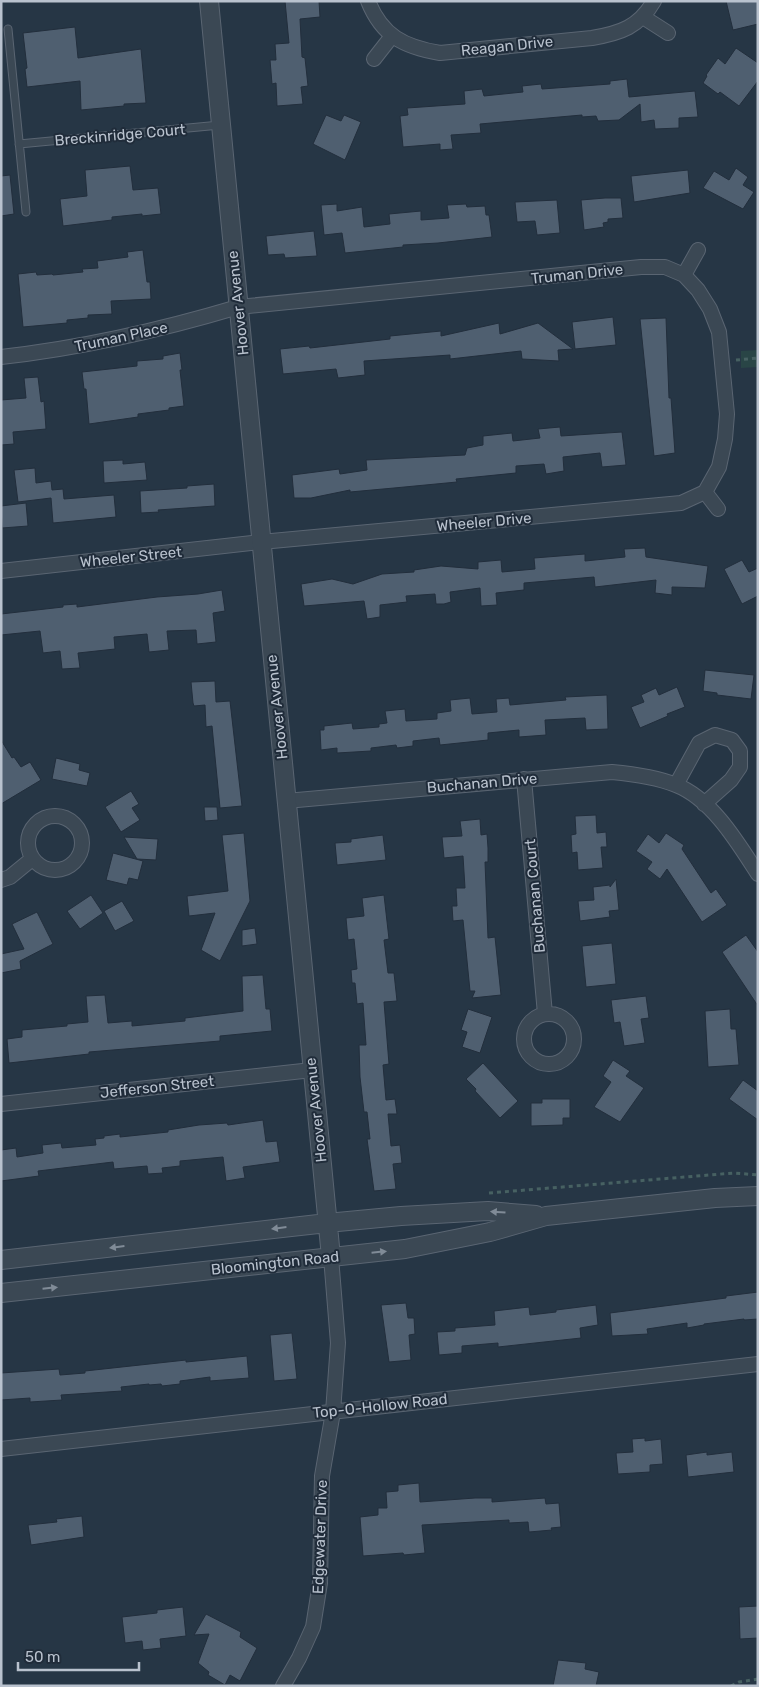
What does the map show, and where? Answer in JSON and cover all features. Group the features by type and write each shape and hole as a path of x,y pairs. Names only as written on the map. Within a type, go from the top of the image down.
{"street":[{"name":"Hoover Avenue","path":"209,1 331,1257 338,1343 333,1412"},
{"name":"Reagan Drive","path":"368,1 381,25 392,36 404,44 420,50 440,52 592,38 612,34 630,27 643,17 654,1"},
{"path":"643,17 668,33"},
{"path":"374,58 392,36"},
{"path":"698,250 684,275 698,290 710,309 719,332 727,414 725,440 719,467 705,492 718,509"},
{"name":"Truman Drive","path":"238,307 641,268 665,267 684,275"},
{"name":"Truman Place","path":"1,357 43,352 115,339 238,307"},
{"name":"Wheeler Drive","path":"261,542 682,503 705,492"},
{"name":"Wheeler Street","path":"1,571 261,542"},
{"path":"676,785 700,743 715,735 732,740 740,752 740,767 731,780 704,804"},
{"name":"Buchanan Drive","path":"286,802 524,778 612,772 645,776 676,785 691,792 735,838 758,874"},
{"name":"Buchanan Court","path":"524,778 546,1014"},
{"path":"1,880 10,877 32,859"},
{"name":"Jefferson Street","path":"1,1104 312,1070"},
{"name":"Bloomington Road","path":"1,1293 405,1249 490,1232 546,1216 715,1198 758,1196"},
{"name":"Bloomington Road","path":"1,1260 327,1222 401,1216 488,1211 546,1216"},
{"name":"Top-O-Hollow Road","path":"1,1448 758,1364"},
{"name":"Edgewater Drive","path":"284,1686 300,1658 313,1627 320,1583 322,1476 333,1412"}],"lane":[{"path":"8,29 26,212"},
{"name":"Breckinridge Court","path":"19,144 221,126"}],"path":[{"path":"721,361 758,358"},
{"path":"488,1193 734,1173 758,1175"},
{"path":"731,1686 739,1682 758,1679"}],"green space":[{"path":"758,350 758,367 741,368 741,351"}],"building":[{"path":"285,1 319,1 320,17 300,19 302,57 305,58 308,86 301,87 303,104 277,106 276,83 272,84 270,60 276,60 275,44 289,43"},
{"path":"726,1 758,1 758,24 733,30"},
{"path":"75,27 78,58 141,49 146,103 81,110 80,81 27,87 23,33"},
{"path":"736,48 758,63 758,81 739,106 720,92 718,94 703,83 706,75 718,58 725,64"},
{"path":"627,79 629,97 695,91 698,117 679,118 679,128 655,129 654,120 641,122 640,104 619,120 598,121 596,116 582,117 582,115 480,124 481,133 451,135 453,149 440,150 440,144 403,147 400,116 408,115 407,108 465,104 464,91 482,89 484,96 523,92 522,86 541,84 542,89 610,84 610,81"},
{"path":"326,115 341,121 344,115 361,122 345,160 313,144"},
{"path":"130,166 133,190 158,188 161,214 112,217 112,220 63,226 60,199 87,196 85,170"},
{"path":"736,168 748,177 743,185 754,192 743,209 703,188 714,171 729,180"},
{"path":"688,170 690,193 634,202 631,176"},
{"path":"10,175 14,214 1,216 1,176"},
{"path":"621,198 623,218 608,219 608,222 603,223 604,227 584,230 581,200"},
{"path":"557,200 560,233 537,235 535,221 517,222 515,202"},
{"path":"337,204 337,211 362,207 364,227 390,224 389,214 421,211 421,220 449,218 447,205 485,206 486,215 489,215 492,237 403,245 403,247 345,253 342,233 324,235 321,205"},
{"path":"314,231 317,256 285,258 284,254 268,255 266,236"},
{"path":"143,250 147,282 150,282 151,299 111,301 112,314 88,315 88,318 67,320 67,323 23,327 18,274 36,272 37,275 53,275 83,272 82,269 98,268 97,261 128,257 127,252"},
{"path":"613,317 616,345 575,349 572,322"},
{"path":"666,318 669,398 671,398 675,453 654,456 640,319"},
{"path":"499,323 500,334 538,323 573,349 558,350 559,361 522,359 521,351 450,359 450,355 364,361 365,375 338,378 336,369 283,374 280,349 309,346 310,348 390,339 390,336 441,331 441,336"},
{"path":"180,353 184,406 138,414 138,417 89,424 86,389 84,389 82,372 137,366 137,361 163,359 163,356"},
{"path":"38,377 41,402 44,401 46,429 13,432 14,444 1,445 1,400 26,398 24,378"},
{"path":"560,427 561,436 622,432 626,465 602,467 600,453 563,457 564,471 546,474 544,464 516,466 516,473 456,479 457,482 350,492 350,490 311,498 294,498 292,475 339,469 340,474 367,470 366,460 465,455 467,448 483,445 483,436 512,433 513,441 540,438 538,429"},
{"path":"123,460 123,464 145,462 147,480 104,483 103,461"},
{"path":"35,468 36,483 51,481 52,490 63,489 64,499 114,495 116,517 53,523 51,498 18,502 14,470"},
{"path":"214,484 215,506 141,513 140,491"},
{"path":"26,503 28,526 2,528 1,506"},
{"path":"645,548 646,557 708,566 705,588 672,587 672,595 655,593 656,580 595,587 594,577 524,583 524,590 496,593 497,605 481,606 480,588 450,592 451,602 444,604 436,604 435,594 406,596 407,602 380,605 380,617 367,619 364,601 304,606 301,584 332,579 353,584 382,574 414,572 414,570 441,566 478,569 478,562 501,560 502,572 535,569 534,558 585,554 585,561 625,557 624,549"},
{"path":"742,560 749,572 758,568 758,596 742,604 724,569"},
{"path":"222,590 225,611 213,613 216,642 197,644 196,630 167,631 169,650 149,652 147,634 114,637 115,649 78,653 80,668 62,669 60,651 43,653 40,631 1,635 1,614 63,607 63,605 77,604 77,607"},
{"path":"705,670 754,675 751,699 717,695 717,693 703,691"},
{"path":"215,681 216,702 230,701 242,806 220,808 212,726 206,727 205,705 194,706 193,703 191,682"},
{"path":"677,687 685,707 640,728 631,707 644,702 641,695 656,688 659,695"},
{"path":"607,695 608,729 586,730 585,718 545,720 546,735 519,737 519,730 488,733 488,740 440,745 439,738 413,741 413,746 397,748 396,745 371,748 371,751 337,753 337,748 321,750 320,730 324,730 324,726 352,723 353,729 379,727 379,724 387,723 385,711 405,709 406,721 437,719 437,713 451,711 450,700 470,698 472,714 497,712 496,699 509,698 510,705 566,700 565,697"},
{"path":"1,740 12,758 14,757 21,767 30,762 41,780 1,804"},
{"path":"56,758 80,764 79,770 90,773 87,786 52,779"},
{"path":"131,791 139,804 132,808 140,820 121,832 105,807"},
{"path":"204,807 217,807 218,820 205,821"},
{"path":"596,815 597,833 606,832 607,847 601,847 603,868 578,870 577,852 572,853 571,835 576,834 575,816"},
{"path":"480,819 481,835 487,834 488,848 488,862 485,862 488,938 495,937 501,995 472,998 475,991 470,991 463,920 453,921 452,906 457,906 456,888 465,888 463,856 444,858 442,837 462,836 460,821"},
{"path":"244,833 250,901 220,961 201,950 215,913 189,916 187,896 228,891 222,835"},
{"path":"666,833 684,845 682,849 711,893 716,889 727,905 702,922 667,869 660,879 647,869 652,862 636,851 648,834 659,843"},
{"path":"383,835 386,860 337,865 335,843 351,842 351,839"},
{"path":"124,837 158,839 156,860 137,859"},
{"path":"113,853 143,861 138,880 129,878 127,885 106,880"},
{"path":"616,879 619,910 609,911 610,917 580,921 578,901 594,900 593,887 610,885 610,887"},
{"path":"91,895 103,913 80,929 67,911"},
{"path":"384,895 389,939 384,940 388,973 394,973 397,1001 384,1002 389,1064 383,1065 386,1100 395,1099 397,1114 388,1114 391,1146 400,1145 402,1163 393,1164 396,1189 374,1191 367,1139 370,1139 367,1112 364,1112 360,1077 359,1045 366,1045 363,1003 357,1004 355,983 352,983 351,970 357,969 354,939 348,940 346,918 364,916 362,898"},
{"path":"122,901 134,921 115,931 104,911"},
{"path":"37,912 53,944 20,961 21,969 1,973 1,954 24,949 12,924"},
{"path":"255,928 257,944 242,946 242,930"},
{"path":"746,935 758,952 758,1006 722,952"},
{"path":"612,943 616,984 586,987 582,946"},
{"path":"263,975 266,1009 270,1009 272,1031 220,1036 220,1041 89,1052 89,1054 9,1063 7,1039 22,1037 22,1030 88,1022 86,996 105,995 108,1023 132,1021 132,1026 185,1021 185,1018 243,1011 242,976"},
{"path":"646,996 649,1018 641,1019 645,1043 624,1046 620,1022 614,1023 611,1000"},
{"path":"468,1009 492,1017 480,1053 462,1047 467,1032 461,1030"},
{"path":"730,1009 731,1029 736,1029 739,1065 708,1067 705,1011"},
{"path":"613,1060 630,1071 626,1076 644,1088 620,1122 594,1107 611,1082 603,1076"},
{"path":"483,1063 518,1101 500,1118 466,1079"},
{"path":"743,1080 758,1091 758,1120 729,1099"},
{"path":"542,1099 570,1099 570,1118 563,1118 563,1125 531,1126 531,1103 542,1103"},
{"path":"263,1120 266,1142 277,1141 280,1162 243,1167 245,1178 226,1181 223,1157 180,1161 180,1166 162,1168 163,1173 148,1174 147,1166 114,1169 113,1162 38,1171 39,1176 1,1181 1,1150 16,1148 17,1157 43,1153 42,1145 61,1143 62,1148 96,1145 95,1139 104,1138 104,1136 120,1134 120,1137 168,1132 168,1130 199,1125 227,1123 228,1125"},
{"path":"758,1292 758,1319 704,1324 687,1328 687,1323 647,1329 648,1334 612,1336 610,1313"},
{"path":"406,1303 408,1318 414,1318 415,1334 409,1335 411,1360 389,1362 381,1305"},
{"path":"596,1305 598,1325 580,1328 581,1338 498,1347 498,1343 462,1346 462,1353 439,1355 437,1332 455,1331 455,1328 495,1325 494,1311 529,1307 530,1315"},
{"path":"292,1333 297,1379 274,1381 270,1335"},
{"path":"247,1356 249,1378 210,1381 210,1377 180,1381 180,1384 162,1386 161,1384 149,1384 121,1387 122,1391 61,1395 62,1400 30,1402 30,1398 1,1400 1,1373 59,1369 60,1375 186,1360 186,1362"},
{"path":"645,1438 645,1441 661,1439 663,1464 650,1465 650,1472 618,1474 616,1453 633,1452 632,1439"},
{"path":"707,1452 707,1455 732,1452 734,1472 688,1477 686,1455"},
{"path":"419,1483 420,1502 492,1498 492,1502 545,1498 546,1504 559,1503 561,1527 551,1528 552,1530 529,1532 528,1522 509,1523 509,1520 422,1525 425,1553 363,1556 360,1517 378,1515 378,1508 387,1508 386,1492 398,1491 398,1485"},
{"path":"82,1516 84,1537 31,1545 28,1525 57,1522 56,1519"},
{"path":"758,1606 758,1638 740,1639 739,1607"},
{"path":"183,1607 186,1636 160,1639 161,1648 143,1650 142,1641 125,1643 122,1617 157,1613 157,1610"},
{"path":"206,1614 241,1632 240,1637 257,1648 240,1681 230,1675 225,1685 208,1675 209,1672 198,1663 209,1634 194,1635"},
{"path":"558,1660 586,1663 585,1669 599,1672 596,1686 553,1686"}]}
